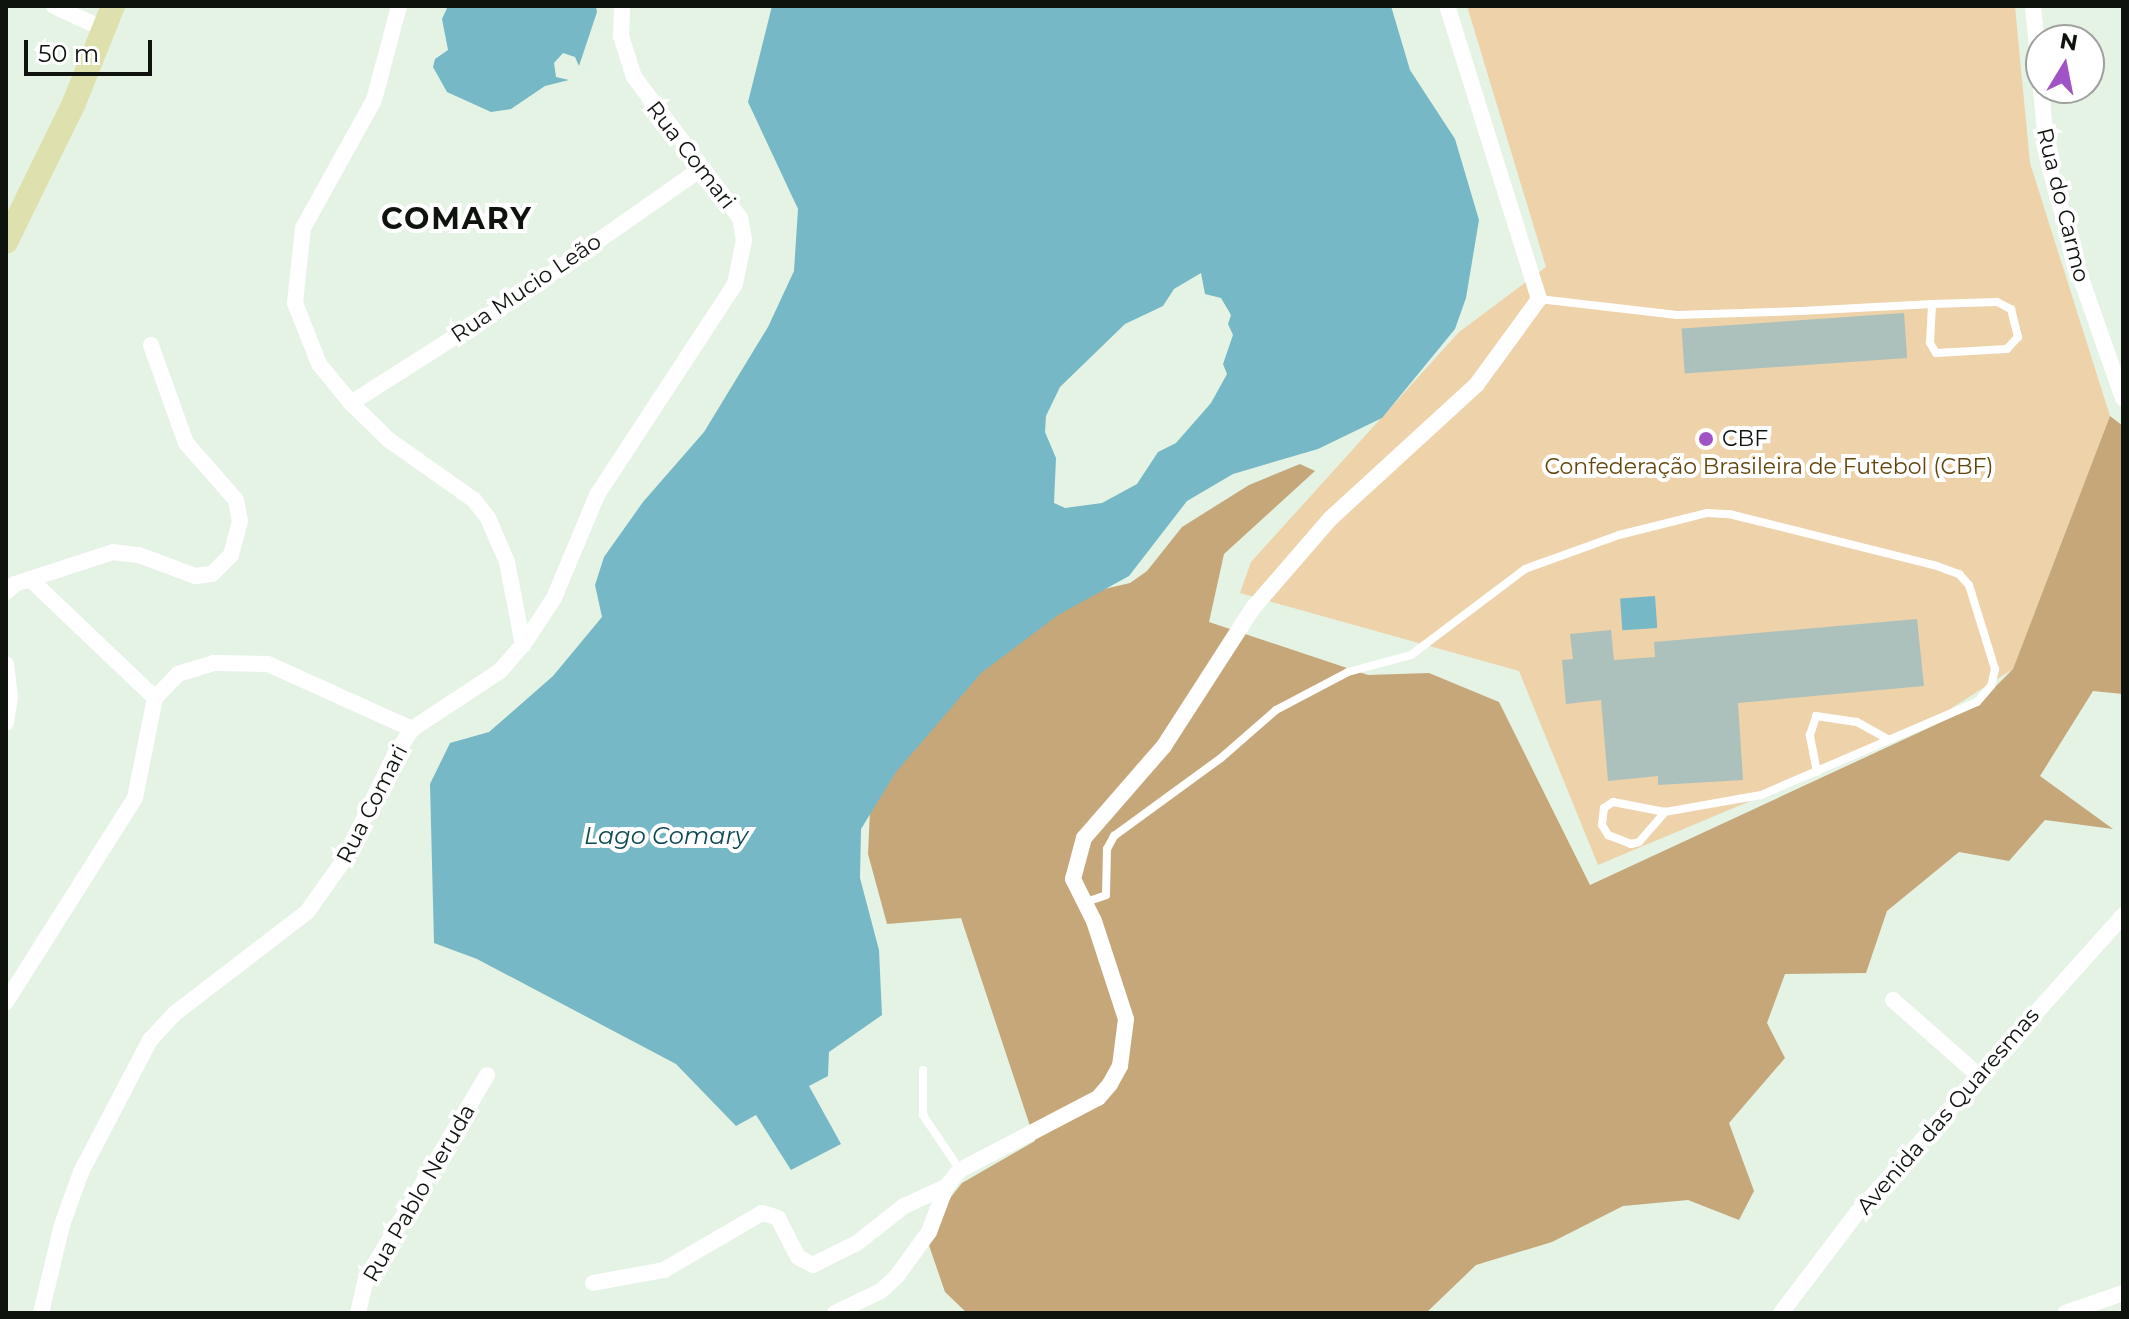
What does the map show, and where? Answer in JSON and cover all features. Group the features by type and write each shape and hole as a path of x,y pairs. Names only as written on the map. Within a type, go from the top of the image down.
{"main road":[{"path":"6,242 106,30 113,6"}],"street":[{"path":"54,6 106,30"},
{"path":"399,6 374,100 310,211 295,274 295,303 305,337 351,403 389,440 474,500 488,518 507,562 523,645"},
{"name":"Rua Comari","path":"41,1313 62,1225 128,1074 174,1014 259,953 327,888 394,756 412,729 500,671 523,645 554,598 597,495 735,284 744,240 740,218 699,170 634,77 621,36 622,6"},
{"path":"835,1313 881,1291 897,1276 929,1232 946,1187 960,1170 1098,1098 1120,1066 1126,1019 1094,921 1073,879 1084,838 1164,746 1253,608 1331,518 1477,384 1539,299 1447,6"},
{"name":"Rua do Carmo","path":"2033,6 2048,161 2077,267 2123,398"},
{"name":"Rua Mucio Leão","path":"351,403 525,292 699,170"},
{"path":"6,592 30,579 126,551 195,576 212,574 231,555 240,521 236,500 186,443 151,345"},
{"path":"30,579 155,698"},
{"path":"6,1002 135,798 155,698 165,683 188,668 235,661 268,664 412,729"},
{"path":"6,664 10,697 6,723"},
{"name":"Avenida das Quaresmas","path":"1781,1313 1857,1213 2123,916"},
{"path":"1893,1000 1978,1075"},
{"name":"Rua Pablo Neruda","path":"358,1313 366,1279 487,1075"},
{"path":"593,1283 664,1270 762,1213 778,1218 798,1257 813,1265 857,1243 904,1206 946,1187"},
{"path":"2065,1313 2123,1293"}],"lane":[{"path":"1539,299 1677,315 1932,304 2006,304 2018,337 2007,349 1936,353 1930,343 1932,304"},
{"path":"1081,900 1092,903 1106,895 1107,849 1114,836 1221,758 1276,710 1348,672 1411,655 1525,569 1619,535 1707,513 1782,525 1919,561 1959,574 1969,585 1990,641 1995,669 1991,686 1977,702 1817,772 1721,806 1665,812 1613,802 1604,808 1602,825 1608,835 1631,844 1639,842 1665,812"},
{"path":"1817,772 1810,735 1816,716 1839,716 1888,739"},
{"path":"923,1070 923,1115 960,1170"}],"green space":[{"name":"Confederação Brasileira de Futebol (CBF)","path":"1467,6 2015,6 2030,163 2110,416 2013,669 1914,732 1598,865 1519,671 1240,593 1251,562 1459,332 1546,267"}],"shaded area":[{"path":"2110,416 2123,426 2123,694 2093,691 2040,776 2113,829 2045,820 2009,861 1959,852 1887,911 1866,973 1785,974 1767,1023 1785,1058 1729,1123 1754,1191 1739,1220 1688,1200 1623,1206 1552,1242 1476,1265 1426,1313 967,1313 945,1292 924,1231 962,1183 1035,1141 961,918 887,924 868,854 870,810 898,755 982,656 1057,600 1130,583 1147,571 1182,527 1249,485 1300,464 1315,471 1224,554 1209,622 1368,675 1429,673 1499,702 1590,885 1976,706 2013,669"}],"water":[{"path":"448,6 596,6 597,12 579,66 575,57 563,53 554,63 556,77 569,80 545,86 511,109 491,112 447,92 433,67 435,59 448,50 442,19"},
{"name":"Lago Comary","path":"772,6 1391,6 1410,70 1455,139 1479,220 1466,298 1455,329 1382,418 1318,449 1233,474 1187,501 1129,576 1058,615 981,673 896,772 861,829 860,878 879,950 882,1015 829,1052 828,1076 809,1086 841,1144 791,1170 756,1115 736,1126 676,1064 477,959 434,943 430,784 450,743 489,732 553,676 602,617 595,585 604,557 643,502 704,432 768,327 794,271 798,209 748,102","holes":["1201,273 1205,294 1221,298 1231,315 1228,324 1233,335 1223,364 1227,374 1211,403 1176,443 1158,452 1137,484 1102,503 1065,508 1054,503 1056,458 1045,432 1046,416 1060,387 1125,324 1163,306 1174,289"]},
{"path":"1655,596 1657,628 1622,630 1620,598"}],"building":[{"path":"1904,313 1907,358 1685,373 1682,329"},
{"path":"1917,619 1924,686 1738,703 1743,780 1658,785 1658,776 1608,781 1601,700 1566,704 1562,660 1573,659 1570,634 1611,630 1614,660 1655,657 1654,642"}],"place":[{"name":"CBF","path":"1706,439"}],"district":[{"name":"COMARY","path":"457,219"}]}
